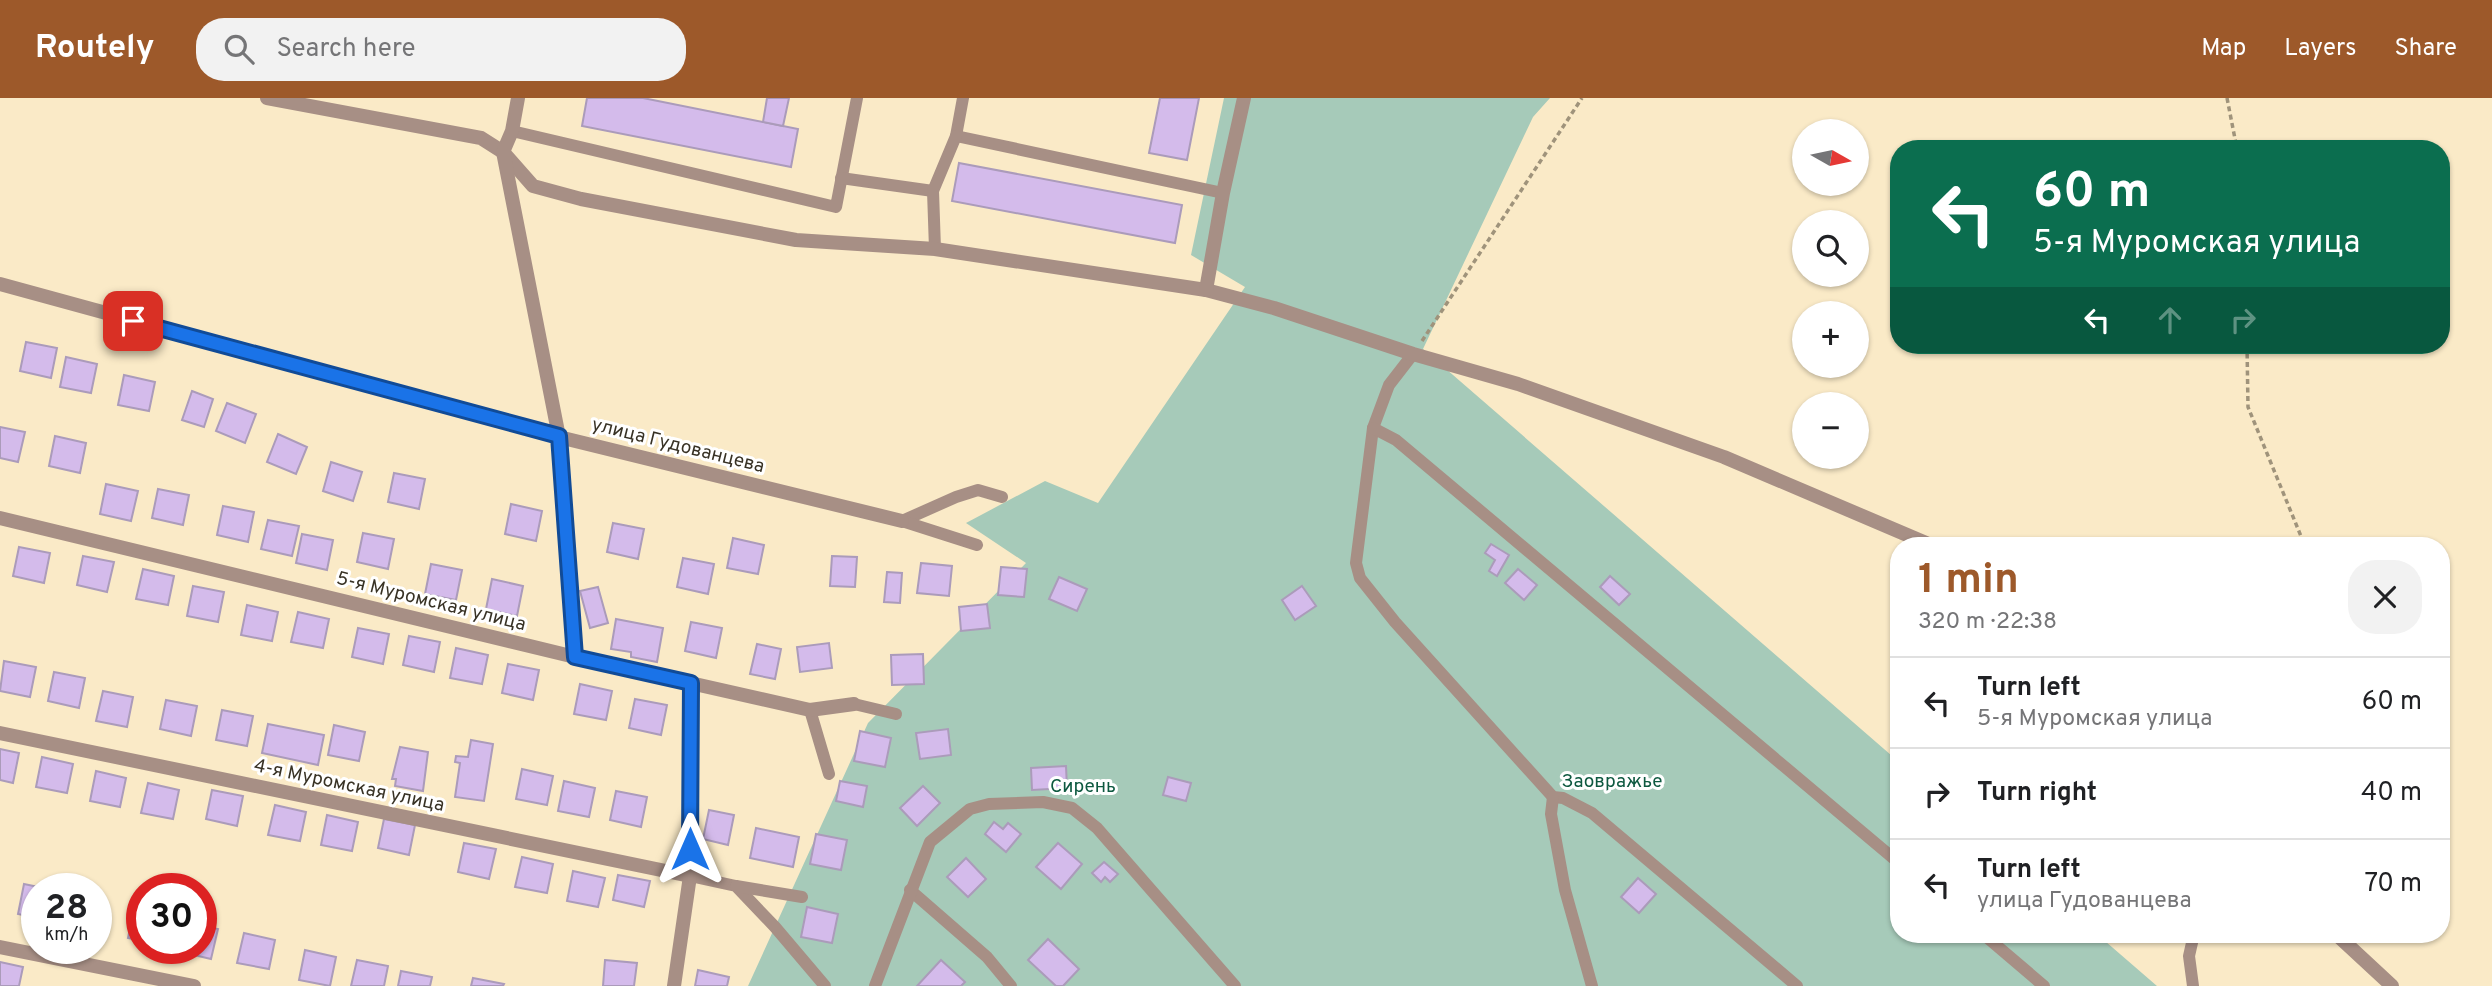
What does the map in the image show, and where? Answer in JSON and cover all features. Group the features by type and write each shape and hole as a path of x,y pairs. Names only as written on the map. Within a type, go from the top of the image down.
{"street":[{"path":"267,98 481,138 503,152 533,186 581,199 796,240 934,249 1206,289 1518,384 1724,457 1912,537"},
{"path":"518,98 512,131 503,152 559,436 575,657"},
{"path":"1206,289 1244,98"},
{"name":"улица Гудованцева","path":"0,285 559,436 902,521"},
{"name":"5-я Муромская улица","path":"0,518 575,657 810,710 854,704"},
{"path":"674,986 690,876 691,683"},
{"name":"4-я Муромская улица","path":"0,733 690,876"},
{"path":"2346,943 2392,986"},
{"path":"0,947 194,986"}],"lane":[{"path":"512,131 836,207 857,98"},
{"path":"934,249 933,191 956,136 963,98"},
{"path":"956,136 1223,193"},
{"path":"841,178 933,191"},
{"path":"1413,354 1389,385 1373,428 1356,563 1360,578 1395,622 1553,797 1563,798 1592,813 1797,986"},
{"path":"1373,428 1396,440 1890,855"},
{"path":"902,521 978,490 1002,497"},
{"path":"902,521 977,545"},
{"path":"854,704 896,713"},
{"path":"810,710 829,774"},
{"path":"1553,797 1551,814 1564,890 1592,986"},
{"path":"875,986 930,842 970,809 989,804 1043,802 1072,807 1097,828 1235,986"},
{"path":"690,876 802,897"},
{"path":"736,886 825,986"},
{"path":"910,890 986,957 1012,986"},
{"path":"1994,943 2044,986"},
{"path":"2192,943 2189,956 2193,986"}],"path":[{"path":"1413,354 1582,98"},
{"path":"2227,98 2235,140"},
{"path":"2247,354 2248,407 2301,537"}],"green space":[{"path":"1224,98 1550,98 1533,117 1423,349 1890,754 1890,943 2107,943 2157,986 748,986 868,723 1026,563 966,523 1045,481 1098,503 1245,287 1191,255"}],"building":[{"path":"587,98 643,98 798,129 791,167 582,126"},
{"path":"767,98 789,98 783,126 763,122"},
{"path":"1160,98 1199,98 1187,160 1149,153"},
{"path":"959,163 1182,205 1175,243 952,201"},
{"path":"26,342 57,348 51,378 20,371"},
{"path":"66,357 97,364 91,393 60,387"},
{"path":"124,375 155,382 149,411 118,405"},
{"path":"192,391 213,399 204,427 182,420"},
{"path":"227,403 256,414 245,443 216,431"},
{"path":"0,427 25,432 18,462 0,458"},
{"path":"278,434 307,447 296,474 267,462"},
{"path":"55,436 86,443 80,473 49,466"},
{"path":"331,462 362,472 353,501 323,491"},
{"path":"394,473 425,479 419,509 388,502"},
{"path":"106,484 138,491 131,521 100,514"},
{"path":"158,489 189,495 183,525 152,518"},
{"path":"511,504 542,511 536,541 505,534"},
{"path":"223,506 254,512 248,542 217,535"},
{"path":"268,520 299,526 292,556 261,549"},
{"path":"613,523 644,529 638,559 607,552"},
{"path":"363,533 394,539 388,569 357,562"},
{"path":"302,534 333,540 327,570 296,563"},
{"path":"733,538 764,545 758,574 727,568"},
{"path":"1491,544 1509,555 1497,576 1489,571 1495,560 1485,553"},
{"path":"19,547 50,553 44,583 13,576"},
{"path":"83,556 114,562 107,592 77,585"},
{"path":"832,556 857,557 855,587 830,586"},
{"path":"683,558 714,564 708,594 677,587"},
{"path":"921,563 952,566 949,596 917,593"},
{"path":"431,564 462,570 456,600 425,594"},
{"path":"1001,567 1027,569 1024,597 998,595"},
{"path":"143,569 174,576 168,605 136,599"},
{"path":"1518,569 1537,585 1524,600 1505,583"},
{"path":"887,572 902,573 900,603 884,602"},
{"path":"1610,576 1630,594 1619,605 1600,587"},
{"path":"1059,577 1087,589 1077,611 1049,599"},
{"path":"492,579 523,586 517,616 486,609"},
{"path":"193,586 224,592 218,622 187,616"},
{"path":"1302,586 1316,606 1295,620 1282,600"},
{"path":"598,587 608,623 590,628 580,591"},
{"path":"987,604 990,628 961,631 959,607"},
{"path":"247,605 278,612 272,641 241,635"},
{"path":"298,612 329,619 323,648 291,642"},
{"path":"616,619 663,628 657,662 631,657 631,652 611,649"},
{"path":"691,622 722,628 716,658 685,651"},
{"path":"358,628 389,634 383,664 352,657"},
{"path":"409,636 440,642 434,672 403,665"},
{"path":"829,643 832,668 800,672 797,647"},
{"path":"757,644 781,649 775,679 750,674"},
{"path":"456,648 488,655 482,684 450,678"},
{"path":"923,654 924,684 892,685 891,655"},
{"path":"4,661 36,667 30,697 0,691"},
{"path":"508,664 539,670 533,700 502,693"},
{"path":"54,672 85,678 79,708 48,701"},
{"path":"580,684 612,691 606,720 574,714"},
{"path":"103,691 133,697 127,727 96,721"},
{"path":"635,699 667,705 661,735 629,728"},
{"path":"166,700 197,706 191,736 160,729"},
{"path":"222,710 253,716 247,746 216,740"},
{"path":"268,724 324,735 318,765 262,753"},
{"path":"334,725 365,732 359,761 328,755"},
{"path":"948,729 951,755 920,759 916,733"},
{"path":"860,731 891,738 885,767 854,761"},
{"path":"471,740 493,744 484,801 455,797 460,763 455,762 456,756 468,757"},
{"path":"400,747 428,752 423,791 395,786 396,779 392,779"},
{"path":"0,749 19,753 13,783 0,780"},
{"path":"42,757 73,764 67,793 36,787"},
{"path":"1066,766 1067,788 1032,790 1031,768"},
{"path":"522,769 553,776 547,805 516,799"},
{"path":"96,771 126,778 120,807 90,801"},
{"path":"1168,777 1191,783 1186,801 1163,795"},
{"path":"564,781 595,788 589,817 558,811"},
{"path":"840,781 867,786 863,807 836,801"},
{"path":"148,783 179,790 173,819 141,813"},
{"path":"923,786 940,803 917,826 900,808"},
{"path":"212,790 243,796 237,826 206,819"},
{"path":"616,791 647,797 641,827 610,820"},
{"path":"275,805 306,812 300,841 268,835"},
{"path":"709,810 734,815 728,845 703,839"},
{"path":"327,815 358,822 352,851 321,845"},
{"path":"384,819 415,825 409,855 378,848"},
{"path":"994,822 1003,829 1008,823 1021,834 1006,852 985,834"},
{"path":"756,828 799,837 793,867 750,858"},
{"path":"816,834 847,840 841,870 810,864"},
{"path":"464,843 496,849 489,879 458,872"},
{"path":"1058,843 1082,864 1061,889 1036,867"},
{"path":"522,857 553,864 547,893 515,887"},
{"path":"966,858 986,879 968,897 947,877"},
{"path":"1104,862 1118,874 1110,882 1105,877 1101,882 1092,873"},
{"path":"573,871 605,878 598,907 567,901"},
{"path":"618,875 650,881 644,907 613,900"},
{"path":"1638,878 1656,894 1639,913 1621,897"},
{"path":"807,907 838,914 832,943 801,937"},
{"path":"244,933 275,940 269,969 237,963"},
{"path":"1048,939 1079,969 1063,986 1056,986 1028,960"},
{"path":"305,950 336,957 330,986 299,980"},
{"path":"357,960 388,966 384,986 351,986"},
{"path":"605,960 637,963 634,986 603,986"},
{"path":"941,960 965,982 961,986 917,986"},
{"path":"0,962 23,967 19,986 0,986"},
{"path":"698,970 729,977 727,986 695,986"},
{"path":"401,971 432,977 430,986 398,986"},
{"path":"473,978 504,984 471,986"}],"route":[{"path":"133,321 559,436 575,657 691,683 690,849"}],"park label":[{"name":"Заовражье","path":"1612,782"},
{"name":"Сирень","path":"1083,787"}]}
